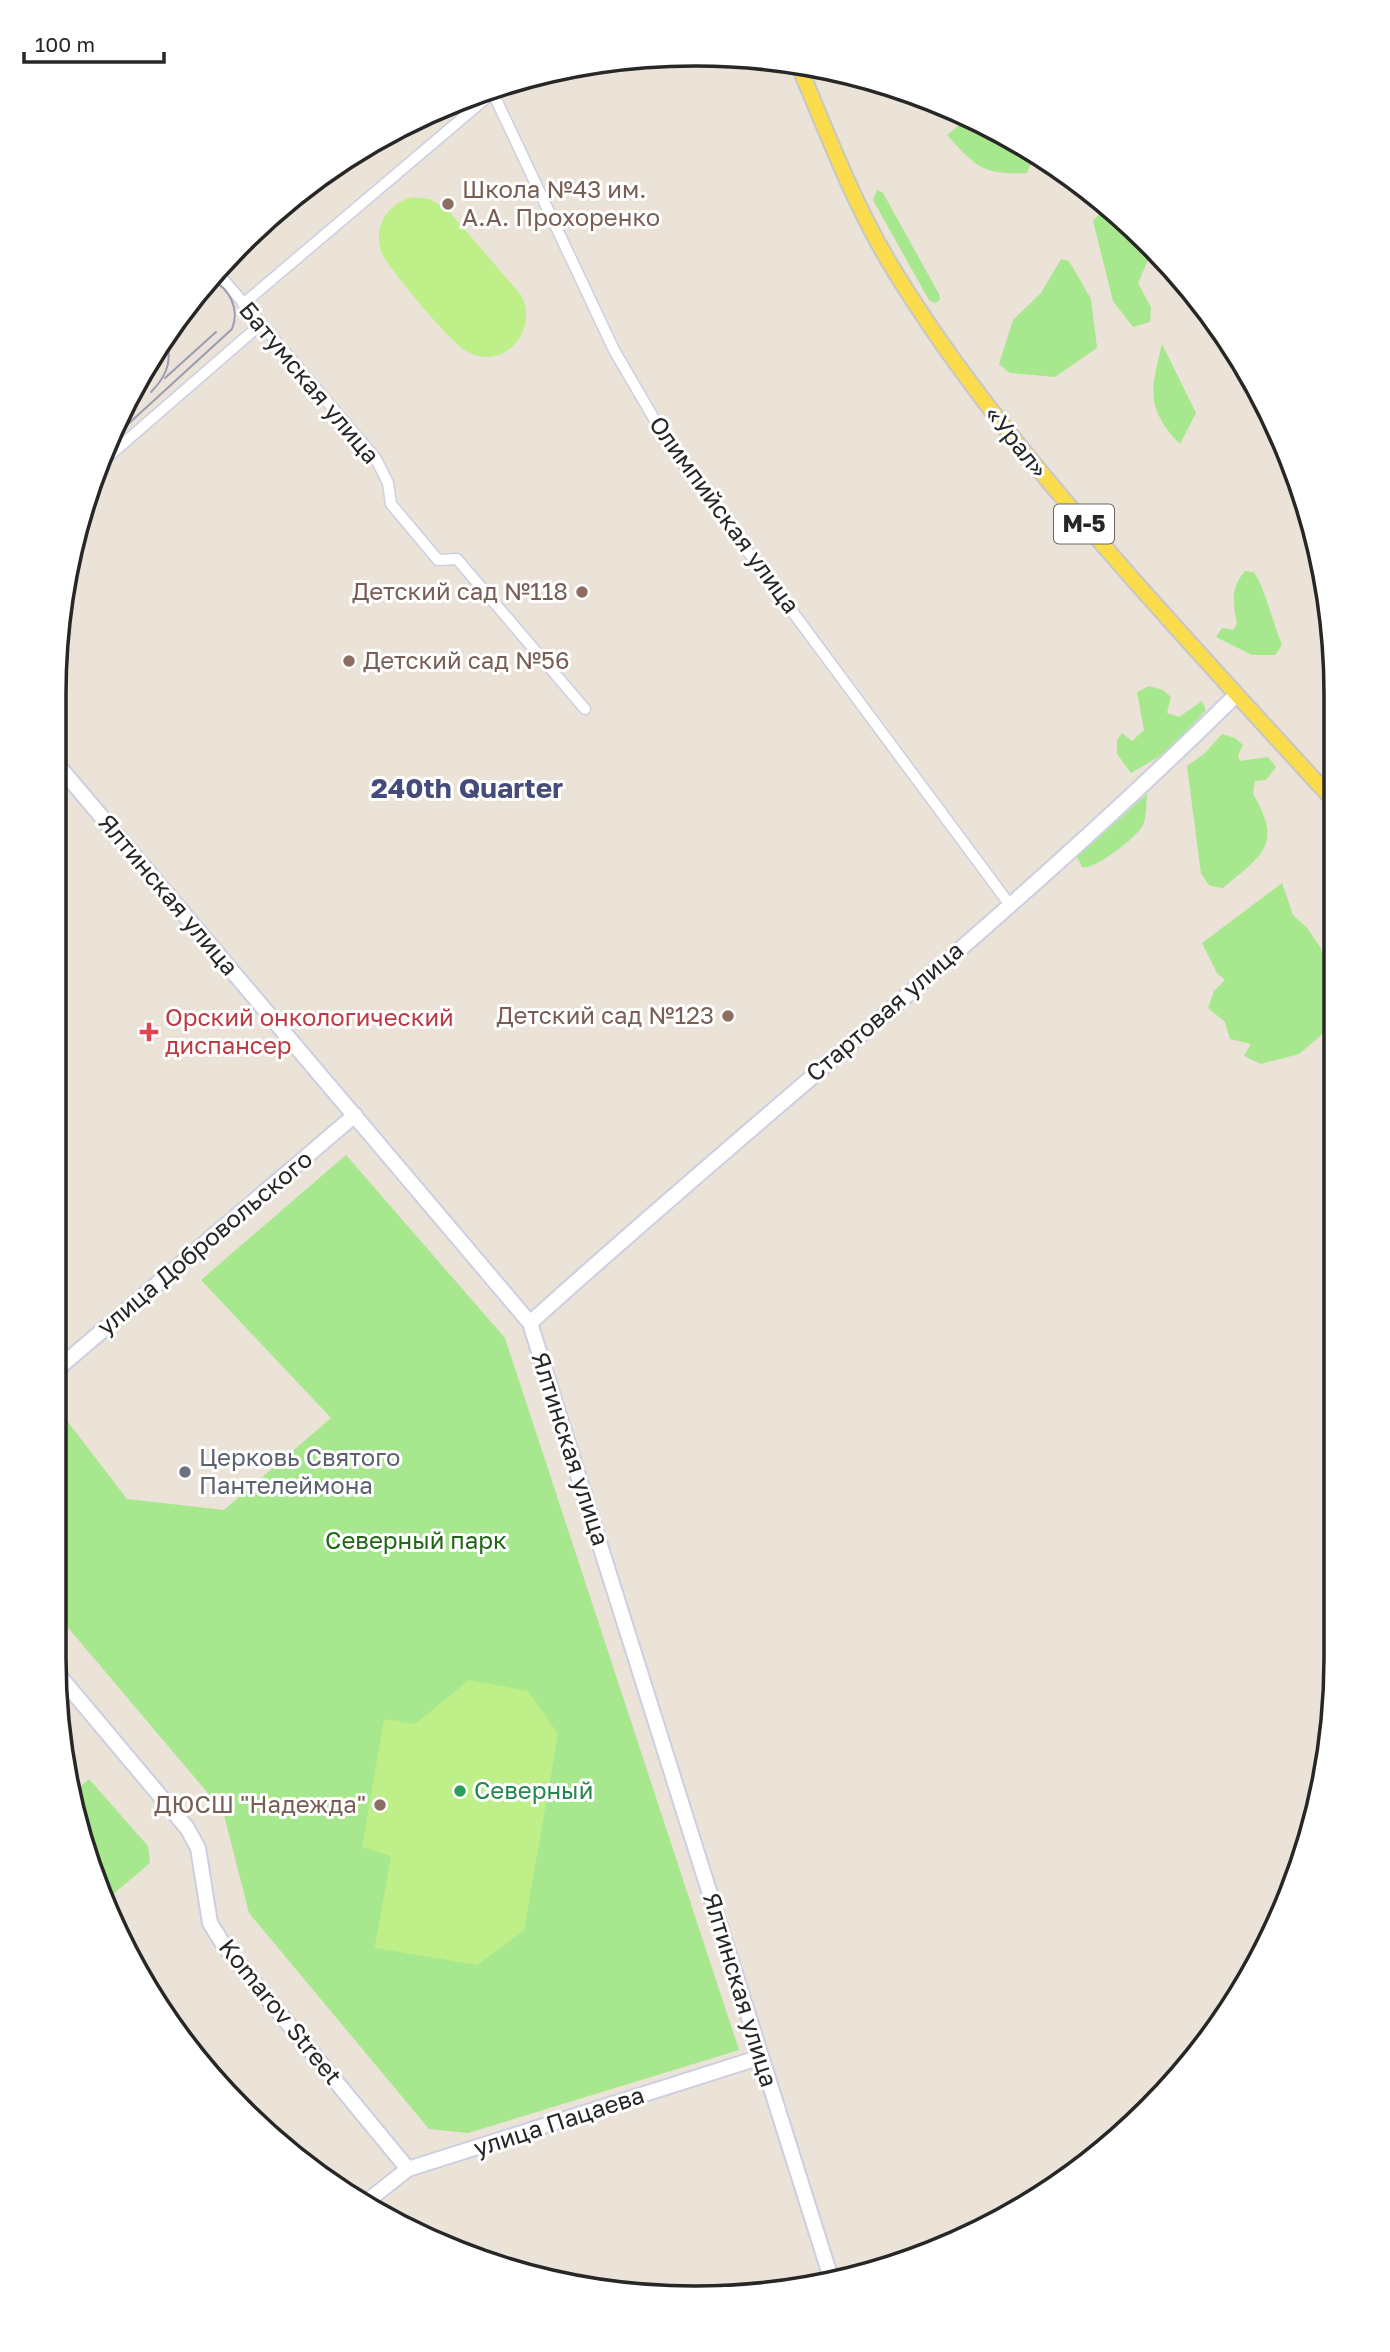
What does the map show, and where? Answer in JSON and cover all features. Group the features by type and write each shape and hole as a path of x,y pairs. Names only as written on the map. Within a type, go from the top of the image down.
{"main road":[{"name":"«Урал»","path":"803,76 888,260 943,345 993,415 1053,488 1324,790"},
{"name":"Стартовая улица","path":"530,1323 1010,905 1138,791 1236,695"},
{"name":"Ялтинская улица","path":"66,776 530,1323 830,2270"},
{"name":"улица Добровольского","path":"66,1362 355,1115"},
{"name":"Komarov Street","path":"67,1685 187,1828 198,1848 210,1923 225,1947 408,2169"},
{"name":"улица Пацаева","path":"373,2196 408,2169 761,2057"}],"street":[{"name":"Олимпийская улица","path":"499,98 614,350 671,448 1010,905"},
{"path":"243,304 480,105"},
{"name":"Батумская улица","path":"223,280 376,458 388,483 391,504 417,537 438,560 457,559 585,709"},
{"path":"116,450 260,325"}],"green space":[{"path":"960,125 973,131 1031,164 1027,173 1000,172 981,167 947,135"},
{"path":"877,190 883,193 939,294 940,300 935,303 929,300 873,200"},
{"path":"413,197 430,199 448,210 521,295 526,308 526,322 522,334 505,352 480,356 458,345 423,308 384,258 379,238 383,220 394,206"},
{"path":"1099,214 1148,260 1138,283 1151,307 1150,322 1133,327 1113,301 1093,221"},
{"path":"1061,259 1069,261 1091,299 1097,348 1055,377 1010,373 999,364 1013,320 1041,293"},
{"path":"1162,344 1196,413 1180,444 1161,420 1154,398 1155,374"},
{"path":"1245,571 1254,572 1266,598 1282,645 1275,655 1252,655 1216,637 1222,628 1233,630 1237,624 1234,596"},
{"path":"1149,686 1163,690 1171,697 1167,713 1179,717 1202,701 1206,710 1167,752 1131,773 1117,754 1117,740 1122,733 1132,741 1144,730 1137,692"},
{"path":"1222,734 1235,738 1243,745 1238,755 1240,761 1268,757 1276,767 1266,780 1255,781 1253,794 1267,826 1264,848 1248,867 1223,888 1210,886 1201,874 1187,766 1205,753"},
{"path":"1147,794 1145,819 1138,832 1104,859 1082,867 1077,857"},
{"path":"1282,883 1293,915 1308,929 1324,957 1324,1033 1299,1054 1261,1064 1244,1056 1251,1044 1230,1039 1225,1022 1208,1008 1214,991 1225,980 1217,973 1202,943"},
{"name":"Северный парк","path":"346,1155 505,1338 739,2050 468,2133 429,2129 249,1913 223,1811 66,1625 66,1420 127,1499 224,1510 331,1418 201,1280","holes":["469,1680 375,1948 415,1725"]},
{"name":"Северный","path":"469,1680 528,1691 558,1734 524,1931 477,1965 375,1948 391,1856 362,1847 384,1719 415,1724"},
{"path":"89,1779 148,1846 150,1863 113,1895 88,1820 80,1786"}],"tram line":[{"path":"127,425 232,329 234,307 232,300 219,284"},
{"path":"165,378 216,332"},
{"path":"151,392 165,372 169,351"}],"place":[{"name":"Школа №43 им. А.А. Прохоренко","path":"448,204"},
{"name":"Детский сад №118","path":"582,592"},
{"name":"Детский сад №56","path":"349,661"},
{"name":"Детский сад №123","path":"728,1016"},
{"name":"Орский онкологический диспансер","path":"149,1032"},
{"name":"Церковь Святого Пантелеймона","path":"185,1472"},
{"name":"Северный","path":"460,1791"},
{"name":"ДЮСШ \"Надежда\"","path":"380,1805"}],"district":[{"name":"240th Quarter","path":"467,788"}]}
